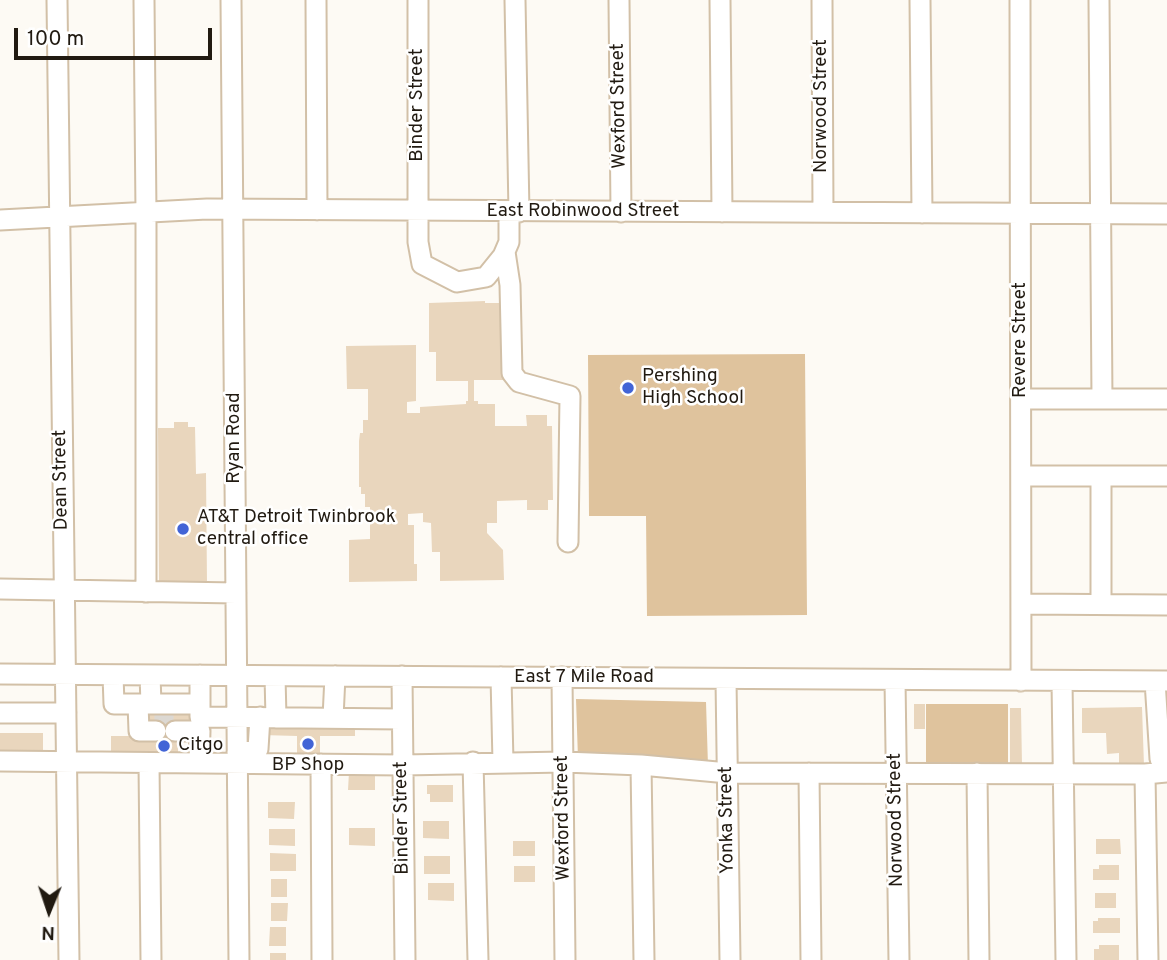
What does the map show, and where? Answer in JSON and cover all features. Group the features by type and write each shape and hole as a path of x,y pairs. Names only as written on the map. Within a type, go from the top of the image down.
{"street":[{"name":"Dean Street","path":"57,0 69,960"},
{"path":"144,0 146,592"},
{"name":"Ryan Road","path":"231,0 239,960"},
{"path":"316,0 317,210"},
{"name":"Binder Street","path":"418,0 418,242 422,264 457,282 486,277 505,252"},
{"path":"515,0 514,212 505,252 510,285 512,373 519,382 570,396 568,542"},
{"name":"Wexford Street","path":"619,0 621,212"},
{"path":"720,0 722,212"},
{"name":"Norwood Street","path":"822,0 822,212"},
{"path":"920,0 922,213"},
{"name":"Revere Street","path":"1020,0 1021,681"},
{"path":"1098,0 1102,399"},
{"name":"East Robinwood Street","path":"0,220 233,209 1167,214"},
{"path":"1021,399 1167,399"},
{"path":"1021,476 1167,476"},
{"path":"1101,476 1101,604"},
{"path":"0,589 236,593"},
{"path":"1021,604 1167,605"},
{"name":"East 7 Mile Road","path":"0,674 1161,681"},
{"path":"113,675 114,704 175,716 402,719"},
{"path":"150,676 200,764"},
{"path":"175,716 200,676"},
{"path":"0,761 200,764 237,758 258,749 268,718 275,676"},
{"path":"333,718 335,676"},
{"name":"Binder Street","path":"401,676 405,960"},
{"path":"501,677 503,762"},
{"name":"Wexford Street","path":"562,677 565,960"},
{"name":"Yonka Street","path":"726,680 730,960"},
{"name":"Norwood Street","path":"895,680 899,960"},
{"path":"1062,681 1066,960"},
{"path":"1161,681 1160,759 1167,759"},
{"path":"0,713 66,713"},
{"path":"237,758 321,764 402,765 564,762 641,765 727,773 1167,772"},
{"path":"473,762 478,960"},
{"path":"149,763 151,960"},
{"path":"321,764 322,960"},
{"path":"641,765 643,960"},
{"path":"809,773 811,960"},
{"path":"977,773 979,960"},
{"path":"1145,774 1148,960"}],"shaded area":[{"path":"805,354 807,615 647,616 646,516 589,516 588,355"},
{"path":"576,699 706,702 708,766 578,759"},
{"path":"926,704 1008,704 1008,768 926,768"}],"building":[{"path":"429,303 506,303 506,380 474,380 474,401 478,401 478,404 495,404 495,426 527,426 526,415 547,415 547,426 552,426 553,500 548,500 548,510 527,510 527,500 497,501 497,523 487,523 487,533 503,550 504,580 440,581 440,552 432,552 431,523 423,522 423,513 408,514 408,525 414,525 417,581 349,582 349,540 370,539 370,507 365,507 365,494 361,494 359,487 359,441 360,433 363,433 363,420 368,420 368,389 347,389 346,346 416,345 416,401 407,402 407,413 420,413 420,407 466,404 468,381 436,381 436,352 429,352"},
{"name":"AT&T Detroit Twinbrook central office","path":"174,422 188,422 188,427 195,427 196,474 206,473 207,584 159,584 158,428 174,428"},
{"path":"914,704 925,704 925,729 914,729"},
{"path":"1142,707 1144,766 1119,767 1119,753 1107,754 1106,733 1082,733 1082,708"},
{"path":"1010,708 1021,708 1022,765 1010,766"},
{"path":"150,709 198,710 197,725 178,736 178,755 111,754 111,736 156,736 149,725"},
{"path":"262,720 355,721 355,736 320,736 320,757 297,756 297,736 262,735"},
{"path":"0,733 43,733 43,756 0,755"},
{"path":"349,772 375,773 375,790 348,790"},
{"path":"427,785 453,785 453,802 430,802"},
{"path":"268,802 295,802 294,819 268,818"},
{"path":"423,821 449,821 449,839 423,838"},
{"path":"349,828 375,828 375,846 349,845"},
{"path":"269,829 295,829 295,846 269,845"},
{"path":"1096,839 1120,839 1121,854 1096,854"},
{"path":"513,841 535,841 535,856 513,856"},
{"path":"270,853 296,854 296,871 270,871"},
{"path":"424,856 450,856 450,874 424,874"},
{"path":"1099,865 1119,865 1119,880 1093,880 1093,869 1099,869"},
{"path":"514,866 535,866 535,882 514,882"},
{"path":"271,879 287,879 287,897 271,897"},
{"path":"428,883 454,883 454,901 428,900"},
{"path":"1095,893 1116,893 1116,908 1095,908"},
{"path":"271,903 288,903 287,921 271,921"},
{"path":"1098,918 1120,918 1120,933 1093,933 1093,921 1098,921"},
{"path":"270,927 286,927 286,946 269,946"},
{"path":"1099,945 1119,945 1119,960 1094,960 1094,949 1099,949"},
{"path":"270,953 286,953 286,960 270,960"}],"tunnel":[{"path":"164,709 164,731"}],"place":[{"name":"Pershing High School","path":"628,388"},
{"name":"AT&T Detroit Twinbrook central office","path":"183,529"},
{"name":"BP Shop","path":"308,744"},
{"name":"Citgo","path":"164,746"}]}
